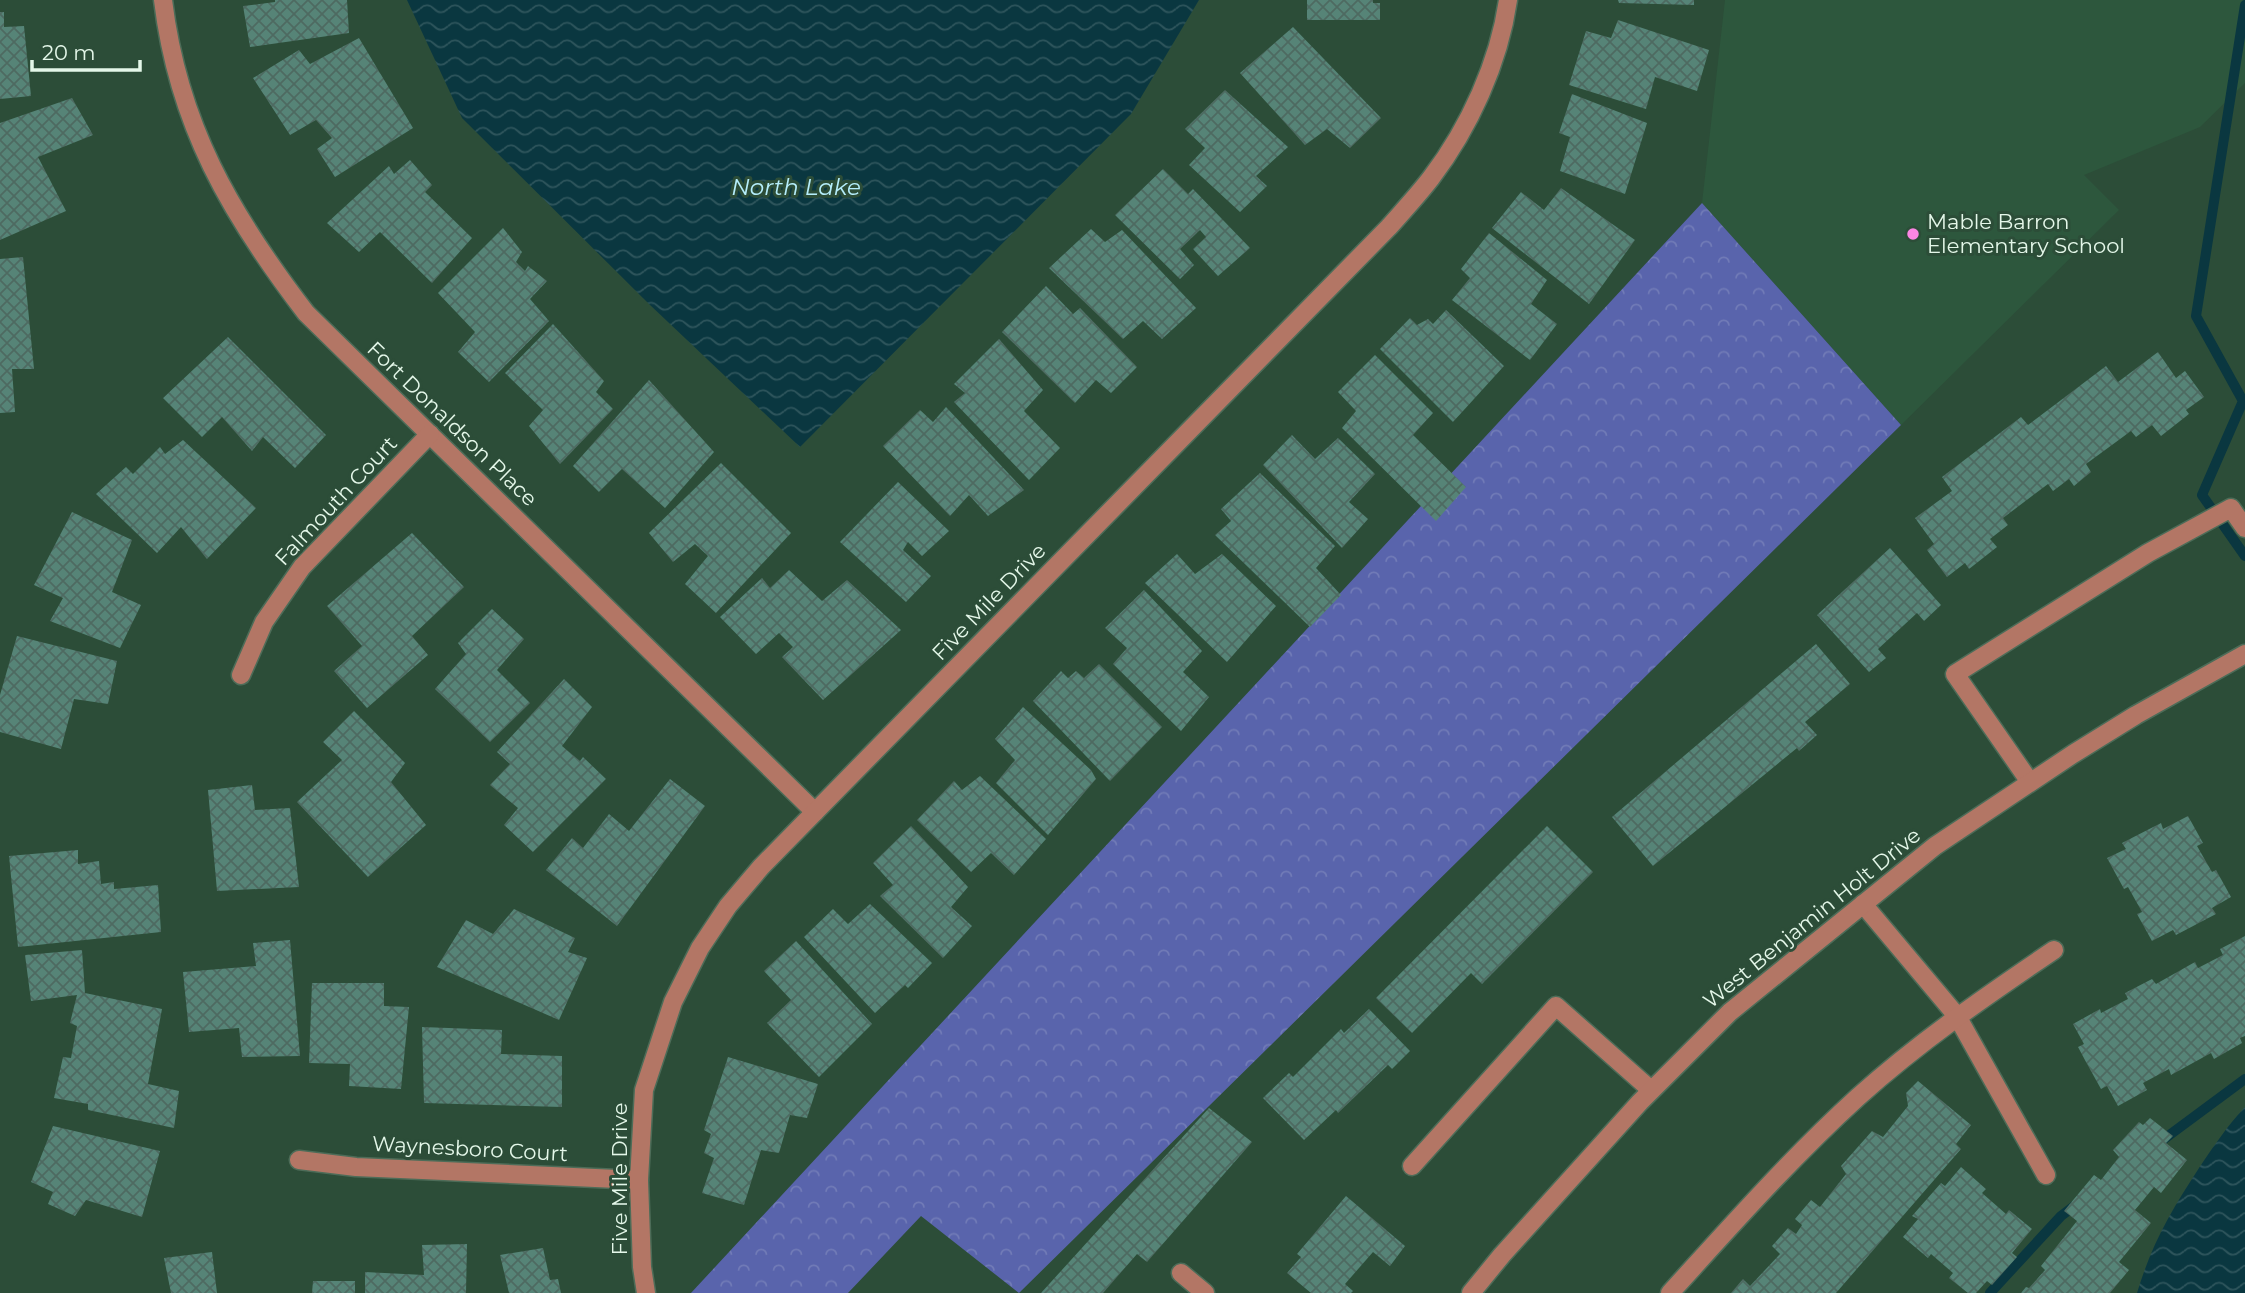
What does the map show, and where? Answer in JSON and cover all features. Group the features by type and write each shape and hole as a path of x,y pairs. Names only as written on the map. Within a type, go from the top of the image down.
{"street":[{"name":"Fort Donaldson Place","path":"163,0 168,41 199,142 233,209 269,264 306,313 815,812"},
{"name":"Five Mile Drive","path":"646,1293 642,1267 639,1180 644,1090 673,1002 700,948 728,906 761,867 1379,237 1431,178 1458,138 1480,94 1497,48 1508,0"},
{"name":"Falmouth Court","path":"241,675 264,622 302,567 430,434"},
{"path":"2030,782 1955,674 2148,553 2231,508 2245,528"},
{"name":"West Benjamin Holt Drive","path":"1471,1293 1651,1090 1730,1012 1935,846 2136,715 2245,654"},
{"path":"1863,904 1956,1016 2046,1175"},
{"path":"1670,1293 1749,1207 1858,1098 1956,1016 2054,950"},
{"path":"1412,1166 1556,1006 1651,1090"},
{"name":"Waynesboro Court","path":"299,1160 356,1167 639,1180"},
{"path":"1181,1273 1205,1293"}],"shaded area":[{"name":"Mable Barron Elementary School","path":"1725,0 2245,0 2245,83 2200,127 2084,175 2119,210 1901,425 1702,203"}],"green space":[{"path":"1702,203 1901,425 1019,1293 921,1216 848,1293 691,1293"}],"water":[{"name":"North Lake","path":"407,0 1199,0 1131,114 800,447 649,304 462,118"},
{"path":"2245,1107 2245,1293 2137,1293 2149,1258 2171,1213 2215,1144"}],"building":[{"path":"275,0 347,0 349,33 250,47 243,6"},
{"path":"1307,0 1373,0 1373,3 1380,3 1380,20 1307,20"},
{"path":"1618,0 1694,0 1694,5 1619,3"},
{"path":"0,12 4,12 4,27 24,26 31,96 0,99"},
{"path":"1618,20 1709,50 1697,91 1655,77 1646,109 1569,85 1586,31 1611,38"},
{"path":"1293,27 1381,118 1350,148 1327,129 1305,145 1240,73"},
{"path":"359,38 413,128 335,177 317,149 332,138 316,120 290,135 253,78 299,50 310,64"},
{"path":"1225,90 1288,147 1256,176 1267,186 1240,212 1189,165 1205,148 1185,129"},
{"path":"1572,94 1647,123 1625,194 1560,171 1570,137 1559,133"},
{"path":"72,98 93,135 38,157 66,211 0,240 0,123"},
{"path":"410,160 432,185 425,192 472,238 432,283 380,232 359,252 327,223 389,166 394,174"},
{"path":"1163,169 1188,194 1193,189 1250,248 1218,276 1193,249 1206,237 1200,230 1180,249 1194,265 1180,279 1115,215"},
{"path":"1561,188 1635,240 1589,304 1492,228 1521,192 1544,210"},
{"path":"503,228 522,252 516,262 525,271 528,266 547,281 530,299 549,321 489,382 458,352 475,332 438,293"},
{"path":"1091,229 1105,242 1122,230 1196,308 1162,339 1143,321 1123,339 1049,268"},
{"path":"1489,233 1547,280 1531,304 1557,324 1530,360 1452,300 1470,278 1461,269"},
{"path":"23,257 34,369 12,369 15,412 0,413 0,259"},
{"path":"1046,286 1073,314 1080,308 1137,367 1111,393 1096,380 1075,403 1002,332"},
{"path":"1446,310 1504,366 1453,422 1380,349 1410,318 1417,325 1428,319 1433,324"},
{"path":"553,324 604,381 596,392 613,409 560,464 529,426 543,410 505,373"},
{"path":"228,337 326,435 295,468 263,437 252,451 222,417 202,437 163,398"},
{"path":"999,339 1043,390 1024,411 1060,448 1029,480 954,402 965,393 954,384"},
{"path":"2158,352 2176,378 2185,371 2204,397 2186,410 2189,414 2161,436 2152,425 2136,437 2131,431 2086,464 2091,472 2074,486 2069,479 2053,491 2048,484 2003,518 2008,525 1990,539 1997,547 1969,569 1965,563 1947,577 1927,550 1934,544 1915,518 1952,491 1942,477 2021,417 2028,425 2106,366 2118,382"},
{"path":"1375,355 1433,413 1413,435 1466,487 1436,521 1342,428 1356,411 1338,392"},
{"path":"649,380 714,452 665,508 622,469 599,492 573,466"},
{"path":"946,407 1024,490 988,516 969,495 950,516 883,446 920,410 933,422"},
{"path":"1292,435 1315,459 1338,438 1375,474 1349,502 1368,519 1342,548 1263,465"},
{"path":"183,440 256,508 207,559 181,527 157,553 96,494 126,467 133,474 160,447 165,454"},
{"path":"721,463 791,533 716,613 685,584 708,556 695,544 673,562 649,533"},
{"path":"1260,473 1335,546 1316,568 1341,595 1310,627 1215,535 1231,521 1221,509"},
{"path":"898,482 949,531 922,556 908,542 903,550 931,576 906,602 840,542"},
{"path":"72,512 132,540 112,592 141,605 120,648 50,621 63,598 34,585"},
{"path":"412,533 464,587 412,636 428,655 367,708 334,671 362,646 327,606"},
{"path":"1890,548 1941,605 1924,621 1917,613 1878,649 1886,658 1869,672 1817,615"},
{"path":"1177,554 1195,574 1222,554 1276,606 1227,662 1145,583"},
{"path":"789,570 822,601 847,580 901,630 823,700 782,657 793,647 779,633 756,654 720,617 762,578 770,588"},
{"path":"1144,590 1202,651 1183,672 1209,697 1181,731 1113,664 1127,648 1105,628"},
{"path":"492,609 524,639 497,670 530,703 490,742 435,689 466,654 458,643"},
{"path":"17,636 117,661 108,704 74,699 61,749 0,732 0,695"},
{"path":"1816,644 1850,684 1805,722 1817,735 1799,751 1797,748 1653,866 1612,817"},
{"path":"1099,664 1162,727 1110,781 1033,701 1061,671 1068,678 1076,671 1084,678"},
{"path":"564,679 592,707 562,746 580,761 583,757 606,779 533,852 504,825 518,808 490,785 510,764 497,752"},
{"path":"1023,707 1091,770 1096,779 1048,835 996,783 1015,760 995,739"},
{"path":"354,711 405,763 391,782 426,825 368,877 297,802 342,760 323,742"},
{"path":"980,776 1046,839 1014,875 991,853 971,872 917,820 954,781 962,790"},
{"path":"670,779 705,806 617,926 546,870 572,838 583,848 609,814 629,831"},
{"path":"252,785 255,810 290,808 299,887 217,891 208,790"},
{"path":"2188,816 2203,843 2197,846 2212,872 2216,870 2231,897 2212,908 2216,914 2176,935 2173,930 2152,941 2137,914 2142,912 2128,887 2124,889 2107,858 2126,849 2122,843 2161,823 2163,829"},
{"path":"911,826 968,887 951,907 972,926 943,958 880,896 893,885 873,863"},
{"path":"1547,826 1593,872 1482,984 1471,973 1412,1033 1376,998"},
{"path":"78,850 78,864 99,861 101,884 114,882 114,889 158,885 161,932 18,947 9,856"},
{"path":"870,904 932,963 908,988 905,985 875,1013 804,937 833,909 848,924"},
{"path":"514,909 575,938 568,952 587,958 559,1020 437,967 466,920 493,934"},
{"path":"2245,936 2245,1036 2240,1038 2242,1043 2214,1059 2211,1053 2171,1075 2169,1069 2143,1083 2147,1090 2118,1106 2107,1086 2101,1089 2086,1062 2078,1047 2084,1044 2073,1024 2100,1009 2101,1013 2128,999 2125,993 2152,979 2156,984 2195,962 2198,968 2223,955 2220,949"},
{"path":"290,940 300,1056 242,1057 239,1028 189,1032 183,972 256,966 253,943"},
{"path":"796,941 872,1024 819,1077 767,1023 791,1000 764,971"},
{"path":"82,950 85,993 162,1009 148,1084 179,1091 174,1128 88,1110 88,1104 54,1098 63,1057 71,1058 77,1026 70,1023 77,995 31,1001 25,955"},
{"path":"312,983 384,983 384,1006 409,1007 401,1089 349,1086 350,1064 309,1063"},
{"path":"1369,1009 1410,1051 1392,1069 1388,1065 1338,1113 1336,1110 1304,1140 1263,1098 1289,1073 1293,1077 1341,1029 1344,1033"},
{"path":"422,1027 502,1030 501,1054 562,1056 562,1107 424,1103"},
{"path":"728,1057 818,1084 807,1118 790,1115 779,1153 761,1150 744,1205 702,1193 714,1158 704,1153 711,1134 704,1130"},
{"path":"1918,1081 1971,1125 1956,1144 1961,1149 1836,1293 1731,1293 1743,1279 1750,1286 1780,1254 1772,1246 1788,1228 1796,1234 1802,1225 1795,1219 1811,1200 1820,1207 1846,1174 1841,1166 1872,1131 1883,1137 1908,1106 1906,1093"},
{"path":"1209,1108 1252,1142 1147,1262 1137,1254 1103,1293 1041,1293"},
{"path":"2150,1118 2173,1136 2166,1143 2187,1160 2161,1193 2154,1187 2135,1210 2151,1223 2119,1262 2129,1270 2110,1293 2021,1293 2045,1270 2041,1266 2077,1221 2064,1211 2094,1175 2101,1180 2119,1157 2113,1150 2139,1122 2143,1125"},
{"path":"53,1126 160,1151 142,1217 86,1200 75,1216 48,1204 53,1192 31,1182"},
{"path":"1961,1167 1986,1189 1982,1193 2006,1214 2009,1210 2032,1229 2012,1253 2017,1257 1992,1285 1987,1281 1976,1293 1968,1293 1949,1278 1953,1273 1931,1254 1928,1258 1903,1237 1918,1219 1912,1216 1941,1183 1945,1186"},
{"path":"1346,1196 1405,1246 1390,1266 1373,1252 1345,1284 1353,1291 1351,1293 1311,1293 1287,1273 1301,1257 1297,1254"},
{"path":"467,1244 466,1293 365,1293 365,1272 424,1275 422,1245"},
{"path":"543,1248 550,1280 558,1279 561,1293 509,1293 500,1255"},
{"path":"212,1252 217,1293 171,1293 164,1258"},
{"path":"313,1281 355,1281 355,1293 312,1293"}],"waterway":[{"path":"2245,5 2196,316 2243,401 2202,495 2245,556"},
{"path":"2160,1142 2245,1079"},
{"path":"1990,1293 2061,1216 2077,1204"}],"place":[{"name":"Mable Barron Elementary School","path":"1913,234"}]}
